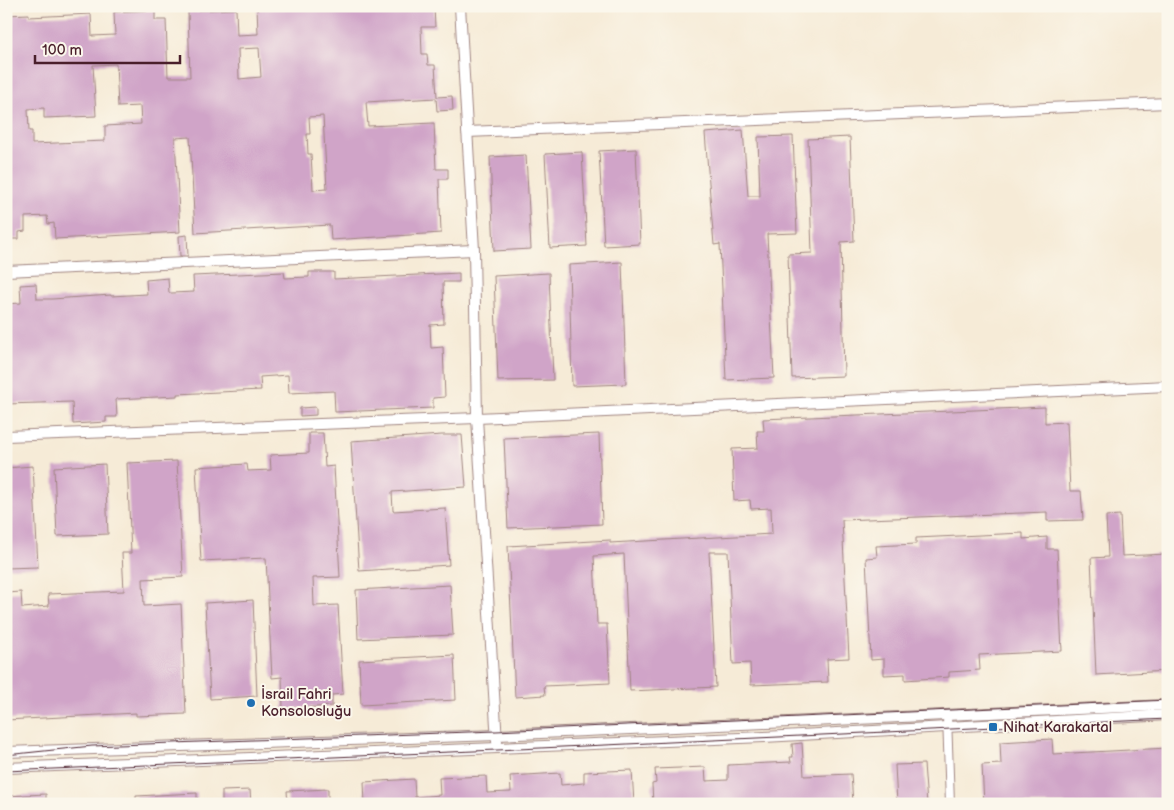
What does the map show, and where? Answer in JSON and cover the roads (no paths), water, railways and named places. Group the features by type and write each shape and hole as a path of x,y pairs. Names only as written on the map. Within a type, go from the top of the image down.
{"street":[{"path":"460,6 474,250 478,418 498,748"},
{"path":"467,132 1168,103"},
{"path":"6,271 474,250"},
{"path":"6,436 478,418 1168,386"},
{"path":"6,768 764,737 1168,705"},
{"path":"6,752 1168,715"},
{"path":"948,721 950,804"}],"tram line":[{"path":"6,755 92,746 496,731 1168,700"},
{"path":"6,771 1168,719"}],"place":[{"name":"İsrail Fahri Konsolosluğu","path":"251,703"},
{"name":"Nihat Karakartal","path":"993,727"}]}
